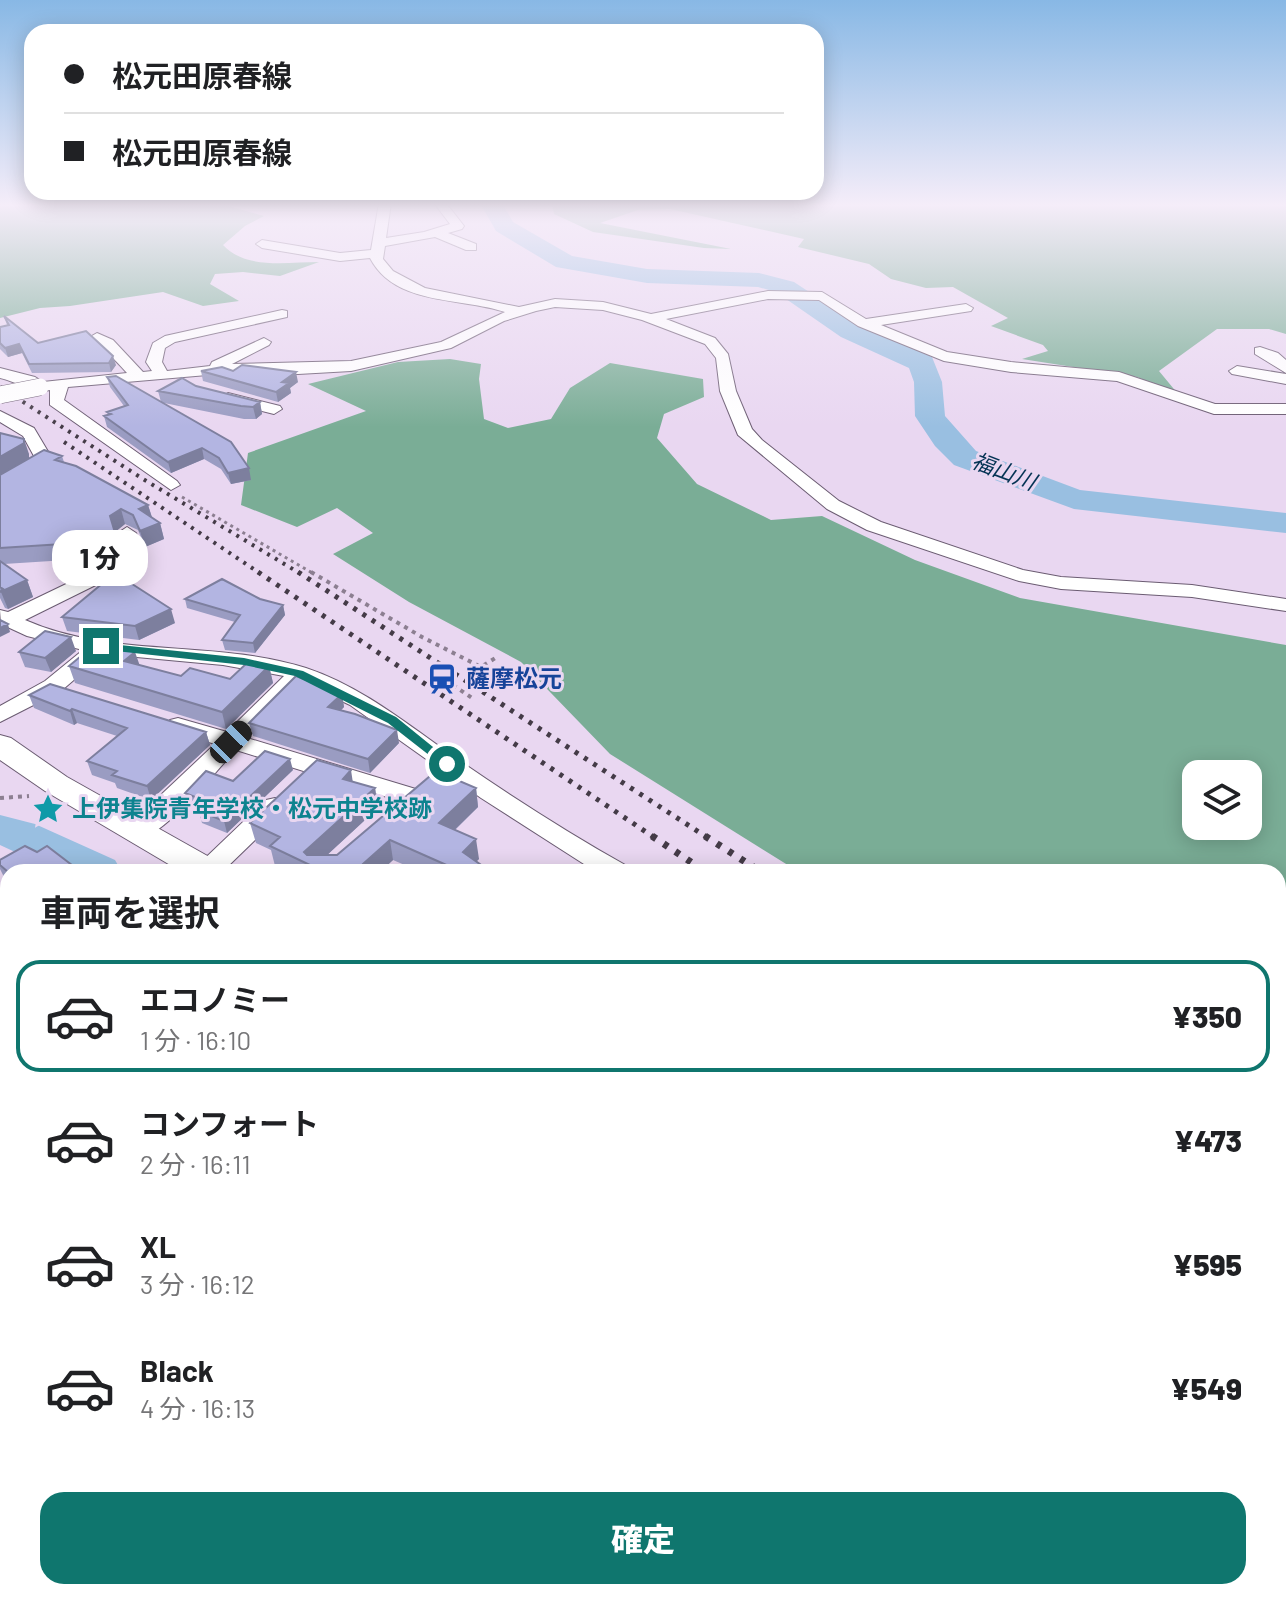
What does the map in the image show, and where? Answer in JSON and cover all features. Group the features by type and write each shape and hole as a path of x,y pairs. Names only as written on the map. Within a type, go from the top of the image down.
{"main road":[{"path":"0,745 56,784 196,864"}],"street":[{"path":"395,278 406,285 444,295 500,303 517,311"},
{"path":"647,317 691,312 768,295 822,296 863,323 944,356 1011,367 1119,377 1214,409 1235,404 1286,409"},
{"path":"148,359 209,371 242,367 327,368 375,362 458,341 517,311 555,303 583,304 647,317 710,341 723,357 735,414 756,444 833,505 874,526 1019,575 1061,583 1192,591 1286,605"},
{"path":"863,323 966,308"},
{"path":"139,377 158,346 170,339 282,314"},
{"path":"97,337 108,343 139,377"},
{"path":"209,371 225,359 264,342"},
{"path":"1260,351 1273,356 1286,368"},
{"path":"148,359 201,389 274,409"},
{"path":"1237,371 1286,379"},
{"path":"0,373 30,380 40,387"},
{"path":"0,395 63,382 139,377"},
{"path":"63,382 56,394 56,402 171,485"},
{"path":"0,416 25,427 37,439 44,460 0,486"},
{"path":"4,618 121,565 134,554 127,533"},
{"path":"4,618 61,640 218,658 299,673 392,720 447,764 605,864"},
{"path":"0,715 53,686 101,646"},
{"path":"139,830 155,818 299,673"},
{"path":"53,686 83,696"},
{"path":"157,719 411,796"},
{"path":"389,815 447,764"},
{"path":"215,864 314,768"}],"path":[{"path":"171,485 170,489 422,637 481,667"},
{"path":"471,675 497,657"},
{"path":"453,685 472,698"}],"green space":[{"path":"0,278 213,278 210,284 239,301 203,306 163,292 40,308 0,318"},
{"path":"1286,278 1286,334 1269,329 1217,329 1159,371 1178,394 1137,377 1022,359 1048,351 1043,345 991,326 1008,318 953,287 926,288 891,279"},
{"path":"450,359 481,364 479,379 484,419 508,428 551,419 570,388 610,363 703,379 704,397 664,414 657,438 697,484 771,520 822,516 915,560 1020,598 1286,645 1286,864 786,864 610,754 521,662 409,602 333,554 373,533 337,508 297,527 241,505 248,453 366,411 308,384 398,362"}],"building":[{"path":"4,316 38,343 86,331 113,356 109,363 29,364 19,344 5,348 0,343 0,327 9,325"},
{"path":"242,365 296,372 282,382 289,383 276,392 201,371 222,367 233,371"},
{"path":"116,376 231,442 249,468 228,473 219,458 202,448 168,462 104,416 128,405 107,377"},
{"path":"182,378 196,386 260,402 253,407 241,406 158,391"},
{"path":"0,433 24,439 24,443 0,457"},
{"path":"44,450 62,456 55,460 76,466 148,505 139,509 160,523 140,531 133,515 121,509 110,516 116,536 110,541 0,548 0,475"},
{"path":"0,561 27,580 0,592 3,589 0,587"},
{"path":"115,573 171,609 135,626 62,617"},
{"path":"222,579 260,599 283,605 253,643 222,640 240,615 185,599"},
{"path":"45,631 71,637 45,658 19,652"},
{"path":"99,641 135,652 124,661 181,676 190,668 230,679 249,661 269,666 222,712 69,666"},
{"path":"296,676 342,694 328,707 397,730 368,759 249,723"},
{"path":"50,684 206,732 147,786 112,775 117,771 87,761 127,728 29,695"},
{"path":"265,751 290,759 224,821 199,811 208,802 185,793 206,771 233,781"},
{"path":"317,760 351,770 343,779 375,788 304,852 307,855 337,855 436,771 476,788 439,823 476,839 463,852 480,864 444,864 390,840 363,864 308,864 270,846 280,837 250,823"},
{"path":"25,846 37,852 47,846 71,864 0,864 0,860"}],"waterway":[{"name":"福山川","path":"694,278 759,280 785,287 850,331 922,363 928,382 930,416 946,439 965,458 1074,499 1286,523"},
{"path":"0,830 19,835 82,864"}],"railway":[{"path":"0,387 143,479 301,574"},
{"path":"64,442 261,574"},
{"path":"258,572 655,838"},
{"path":"298,572 708,838"},
{"path":"705,836 749,864"},
{"path":"655,838 694,864"}],"place":[{"name":"薩摩松元","path":"442,679"},
{"name":"上伊集院青年学校・松元中学校跡","path":"48,809"}],"route":[{"path":"101,646 205,656 299,673 392,720 447,764"}]}
